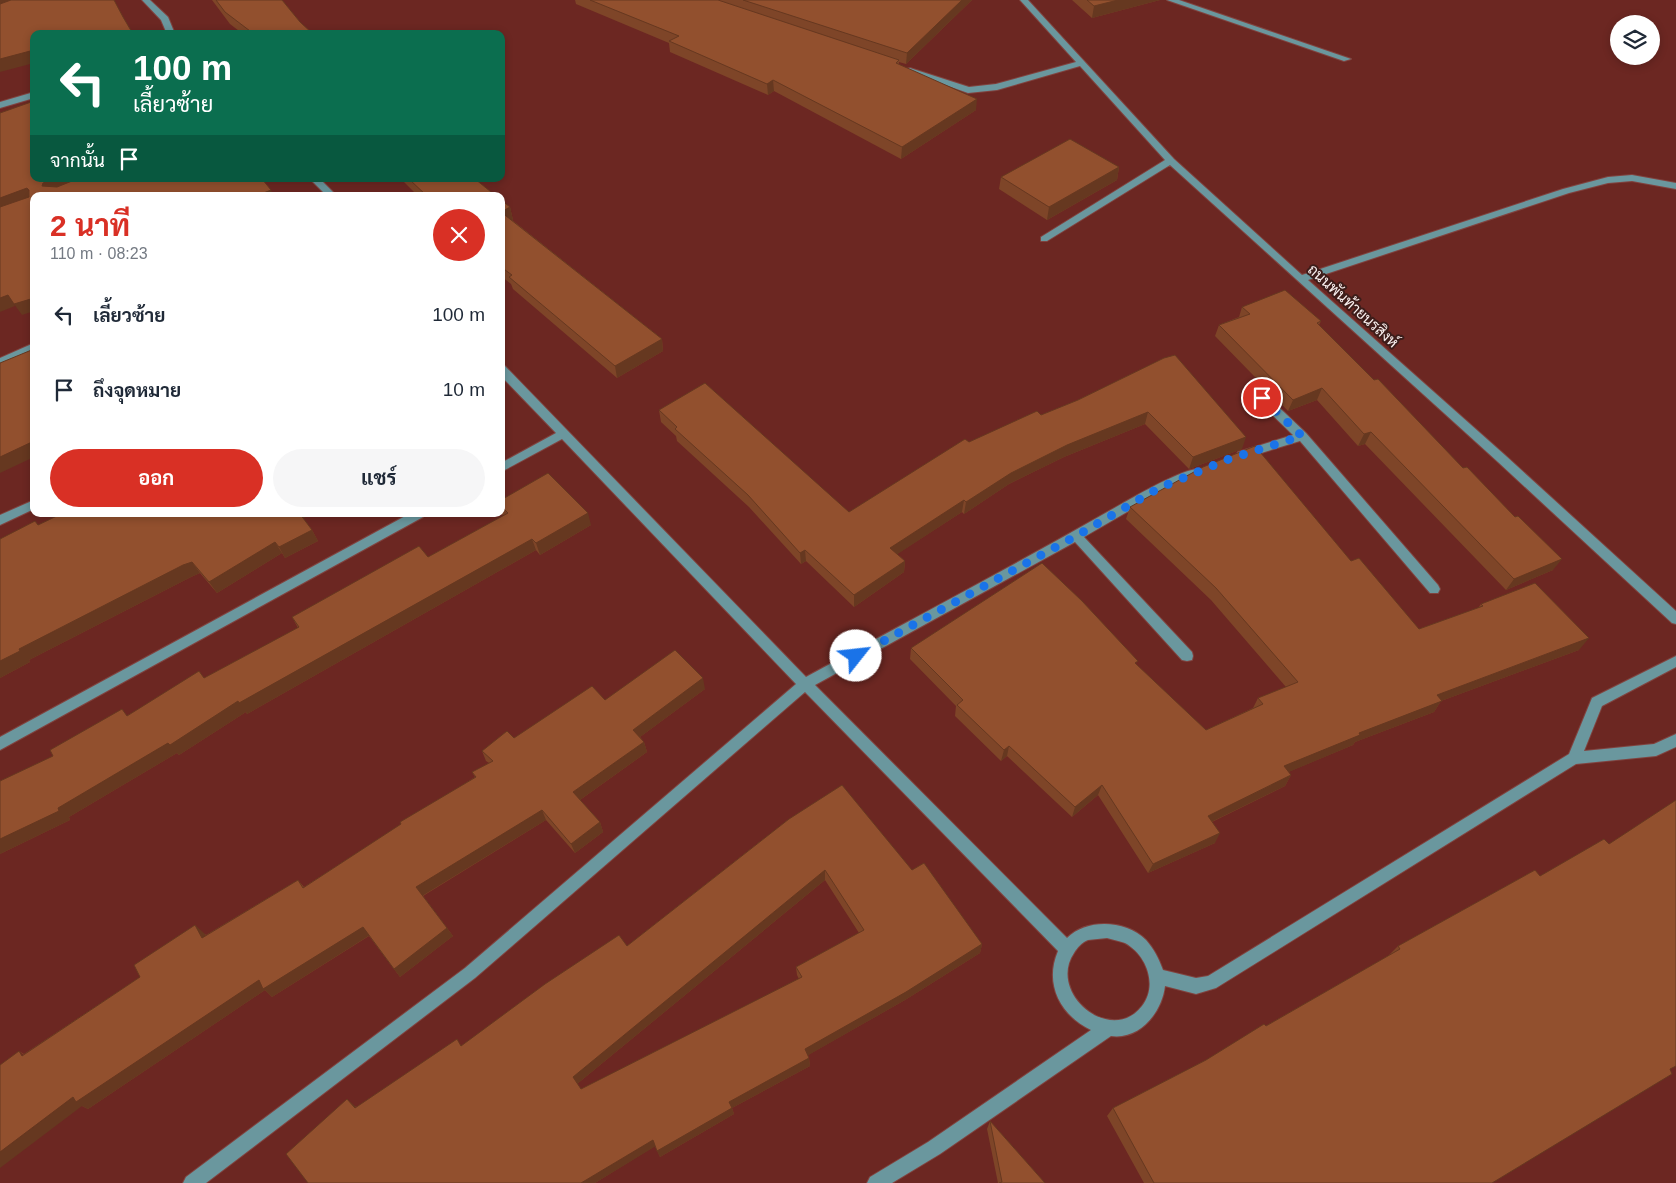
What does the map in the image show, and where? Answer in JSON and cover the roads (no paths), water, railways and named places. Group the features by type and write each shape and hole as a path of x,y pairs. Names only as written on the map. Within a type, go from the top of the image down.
{"street":[{"path":"146,0 165,19 169,30"},
{"name":"ถนนพันท้ายนรสิงห์","path":"1024,0 1172,161 1676,619"},
{"path":"1171,0 1347,59"},
{"path":"900,68 968,90 997,87 1081,63"},
{"path":"0,105 30,95"},
{"path":"1044,239 1172,161"},
{"path":"1300,279 1566,191 1608,180 1632,178 1676,186"},
{"path":"318,182 328,192"},
{"path":"0,362 30,349"},
{"path":"505,373 805,684 1066,948"},
{"path":"1262,398 1302,436 1434,589"},
{"path":"505,466 563,434"},
{"path":"1229,459 1302,436"},
{"path":"192,1183 470,973 805,684 1076,536 1159,488 1212,466"},
{"path":"0,520 30,506"},
{"path":"0,744 414,517"},
{"path":"1076,536 1187,656"},
{"path":"1574,758 1597,702 1676,661"},
{"path":"1158,978 1196,986 1211,983 1574,758 1656,750 1676,740"},
{"path":"876,1183 934,1148 1107,1029 1136,1024 1155,1005 1158,978 1148,954 1130,938 1107,931 1084,934 1066,948 1059,971 1064,997 1082,1019 1107,1029"}]}
